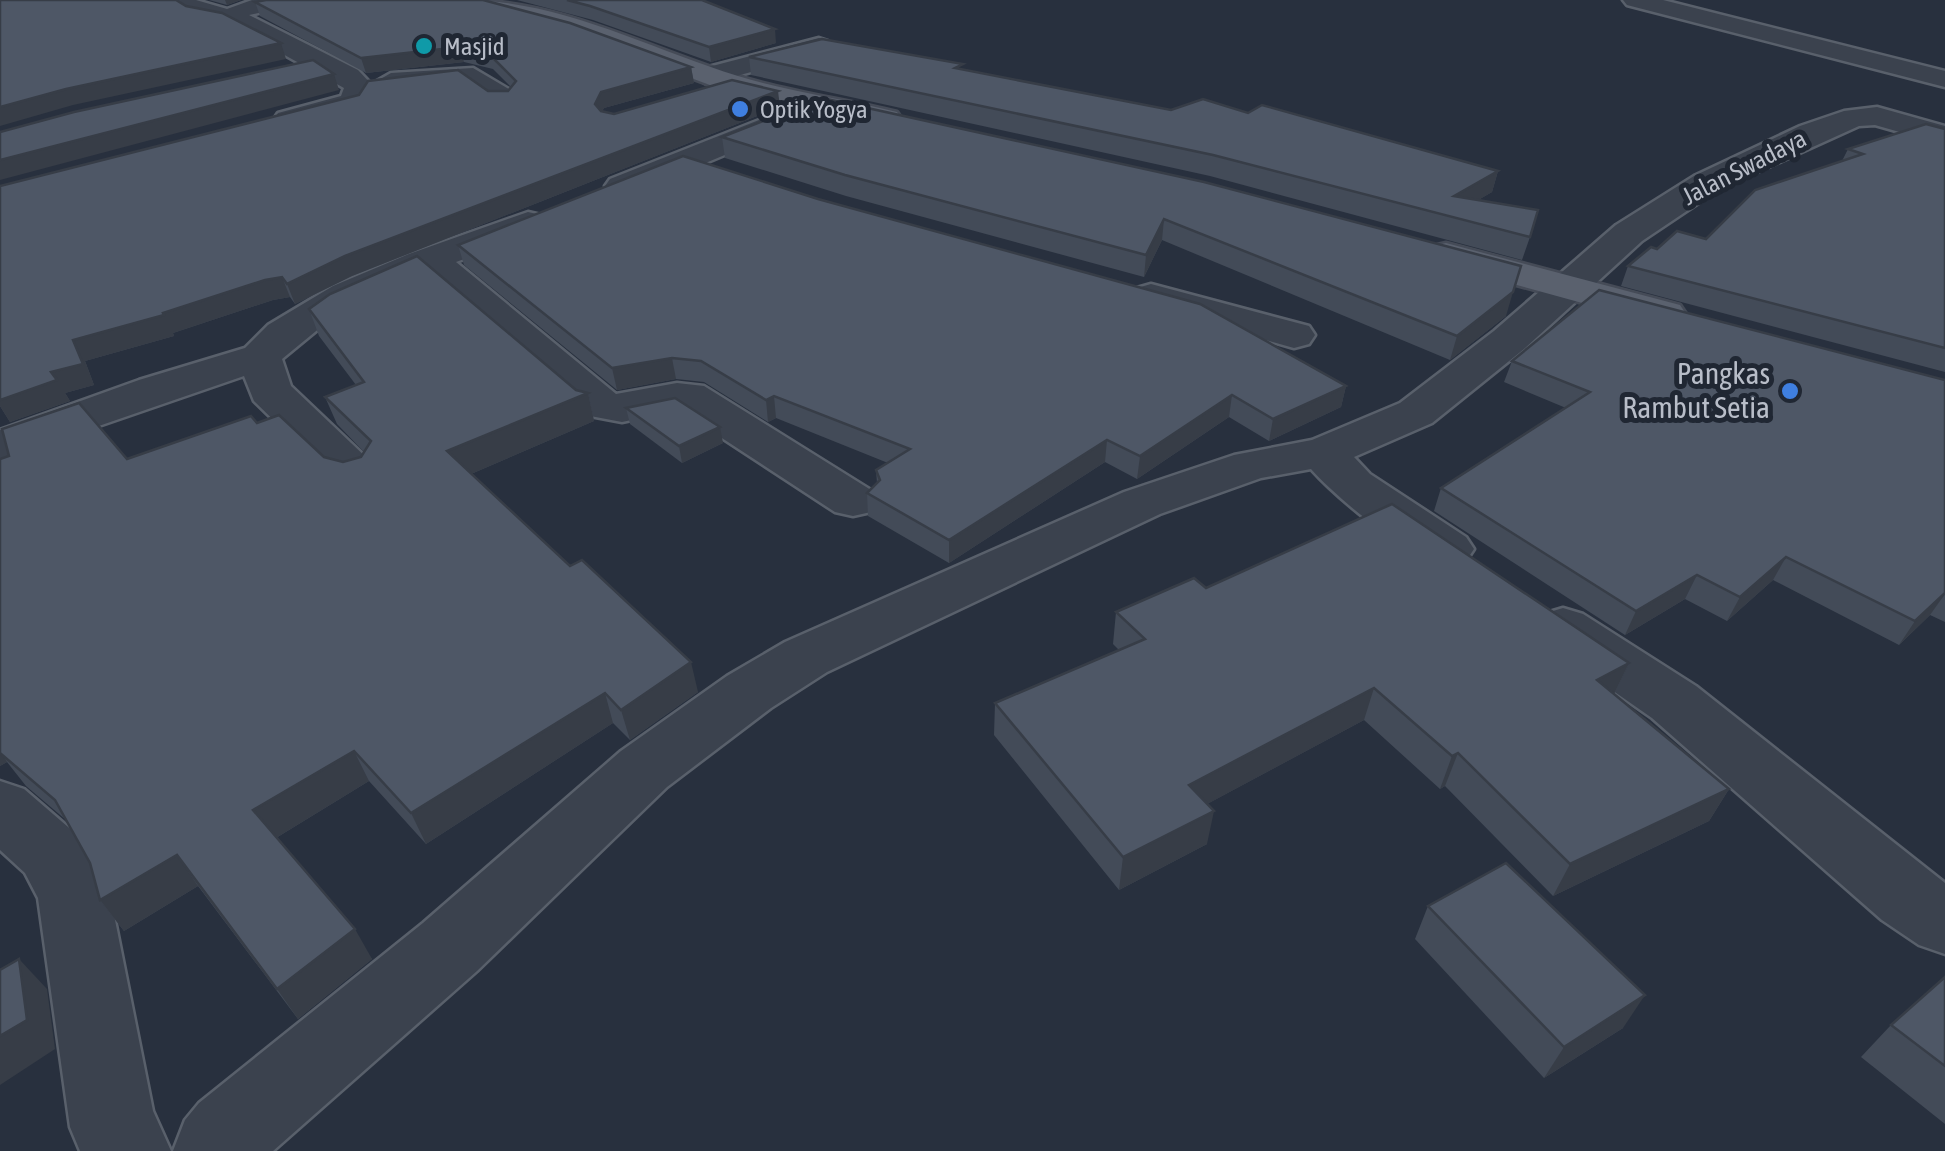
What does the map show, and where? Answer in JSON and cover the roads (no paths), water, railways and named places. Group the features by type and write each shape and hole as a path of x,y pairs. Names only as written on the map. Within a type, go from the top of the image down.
{"main road":[{"path":"476,0 583,29 720,80 916,124"},
{"path":"1421,247 1699,323"}],"street":[{"path":"177,0 202,12 236,18 348,76 359,86 464,74 480,78 502,97"},
{"path":"236,18 243,9 286,0"},
{"path":"1635,0 1945,79"},
{"path":"679,100 802,48 831,46"},
{"path":"274,74 321,63"},
{"path":"266,124 353,102 359,86"},
{"path":"0,446 156,389 260,357 274,340 326,306 820,104"},
{"name":"Jalan Swadaya","path":"216,1151 229,1133 450,947 644,769 748,692 806,657 1142,502 1251,465 1323,453 1416,413 1453,386 1629,232 1706,183 1810,132 1855,117 1877,116 1945,136"},
{"path":"688,160 740,178"},
{"path":"431,261 601,406 626,409 670,396 688,396 852,501"},
{"path":"1118,287 1294,334"},
{"path":"260,357 270,391 354,472"},
{"path":"1323,453 1352,484 1674,702 1908,898 1945,922"},
{"path":"0,808 50,853 74,895 113,1127 128,1151"}],"place":[{"name":"Masjid","path":"424,46"},
{"name":"Optik Yogya","path":"740,109"},
{"name":"Pangkas Rambut Setia","path":"1790,391"}]}
